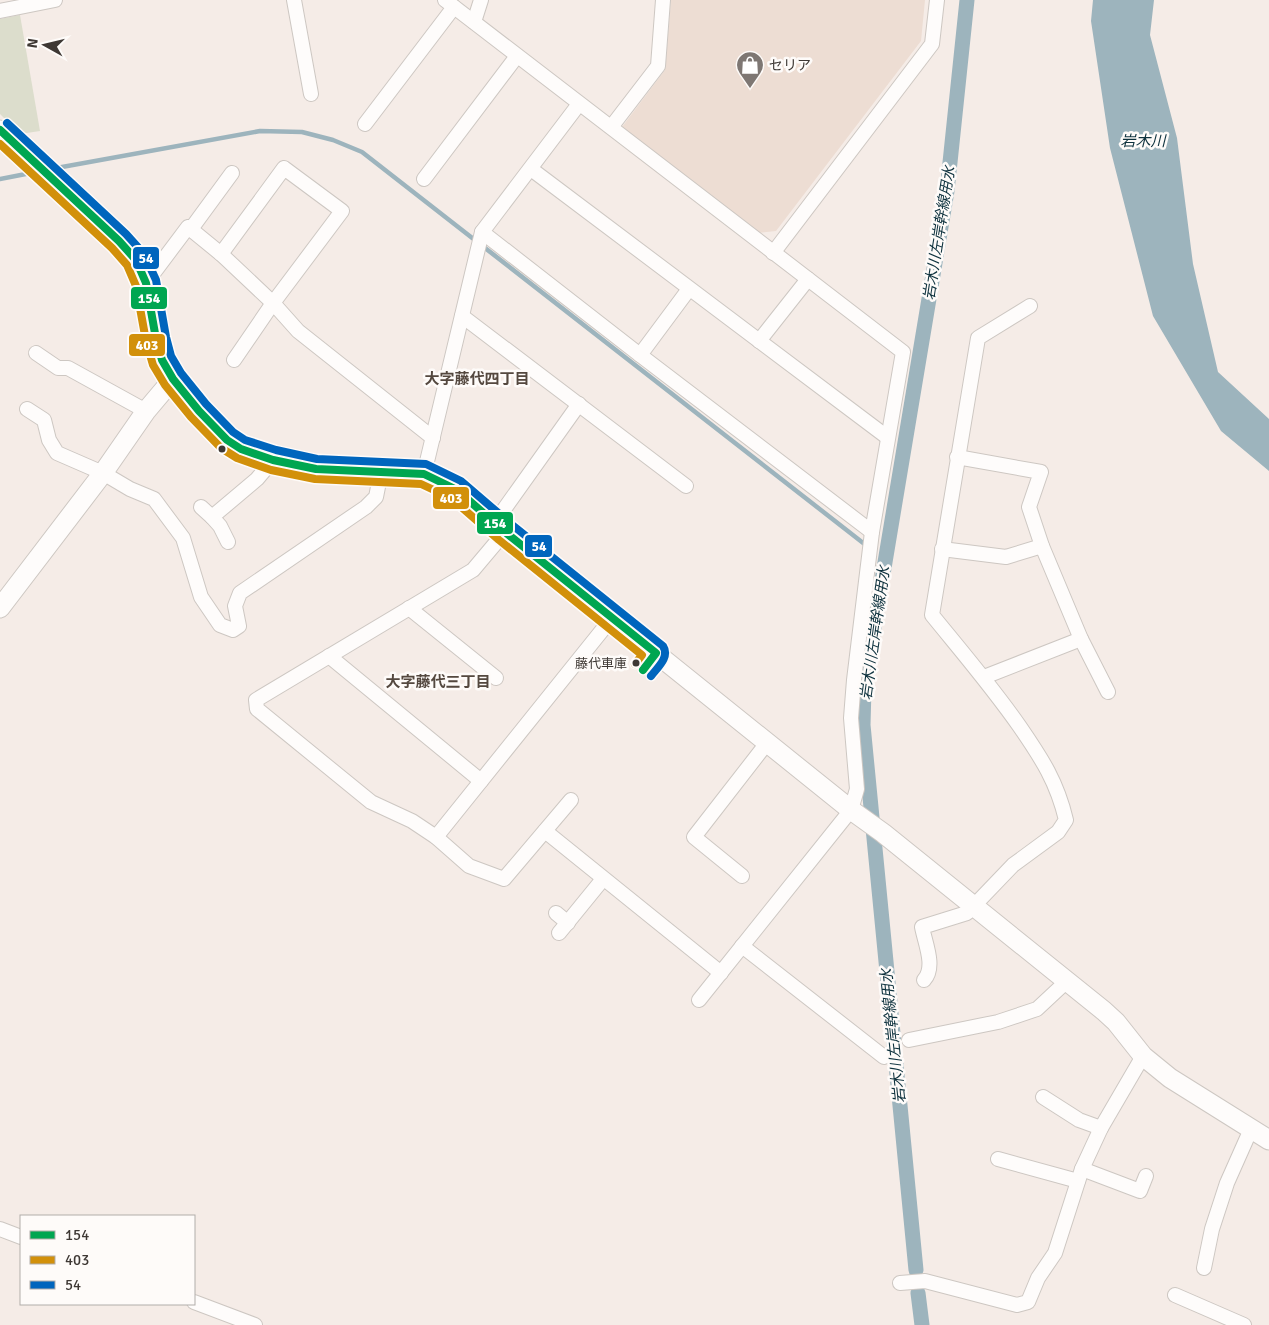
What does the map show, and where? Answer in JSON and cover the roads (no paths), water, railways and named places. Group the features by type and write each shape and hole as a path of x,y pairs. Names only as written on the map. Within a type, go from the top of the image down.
{"street":[{"path":"0,11 16,4 55,0"},
{"path":"294,0 311,94"},
{"path":"474,22 481,0"},
{"path":"615,122 658,66 663,0"},
{"path":"774,253 932,44 937,0"},
{"path":"365,124 450,3 903,352 872,532 853,689 851,718 857,789 851,810 699,1000"},
{"path":"424,178 517,56"},
{"path":"424,474 480,240 579,104"},
{"path":"0,130 119,241 136,260 146,283 156,339 162,360 173,379 199,411 227,440 241,449 274,460 316,469 424,474 457,490 612,618 1067,981 1116,1022 1143,1056 1170,1078 1269,1140"},
{"path":"221,254 284,168 342,211 273,303 234,360"},
{"path":"531,169 888,437"},
{"path":"191,230 232,173"},
{"path":"146,283 188,228 221,254 273,303 298,331 433,438"},
{"path":"480,240 640,355 872,532"},
{"path":"760,340 808,279"},
{"path":"640,355 689,289"},
{"path":"924,980 931,967 922,927 967,913 1013,865 1058,832 1066,820 1061,798 1046,765 997,693 932,615 978,338 1030,306"},
{"path":"462,316 686,486"},
{"path":"36,353 58,368 68,368 146,411"},
{"path":"0,608 103,473 146,411 173,379"},
{"path":"571,800 504,879 469,866 436,837 412,821 371,802 257,709 256,700 473,570 579,404"},
{"path":"26,409 44,420 49,440 58,453 154,499 183,538 201,598 220,625 233,630 240,626 235,606 240,593 366,507 376,496 381,472"},
{"path":"957,457 1041,472 1029,507 1042,546 1081,639 1108,692"},
{"path":"228,542 220,526 206,512 257,479 274,460"},
{"path":"942,549 1006,558 1042,546"},
{"path":"410,608 496,678"},
{"path":"436,837 612,618"},
{"path":"984,678 1081,639"},
{"path":"329,656 481,781"},
{"path":"742,876 694,837 768,743"},
{"path":"545,832 721,973"},
{"path":"556,913 563,928 603,879"},
{"path":"742,946 884,1057"},
{"path":"909,1040 998,1022 1037,1009 1067,981"},
{"path":"900,1283 925,1280 1017,1305 1028,1302 1038,1278 1055,1253 1080,1175 1101,1128 1143,1056"},
{"path":"1043,1097 1079,1120 1101,1128"},
{"path":"1204,1268 1212,1229 1224,1192 1251,1129"},
{"path":"998,1159 1080,1175 1140,1191 1146,1176"},
{"path":"0,1229 20,1237"},
{"path":"1175,1295 1244,1325"},
{"path":"195,1302 254,1325"}],"water":[{"name":"岩木川","path":"1093,0 1154,0 1150,35 1177,138 1193,264 1218,372 1269,419 1269,471 1221,431 1153,316 1110,148 1091,21"}],"waterway":[{"name":"岩木川左岸幹線用水","path":"916,1270 863,725 864,688 947,191 967,0"},
{"path":"51,169 260,131 302,132 333,140 362,152 867,546"},
{"path":"0,179 36,172"},
{"name":"岩木川左岸幹線用水","path":"918,1293 922,1325"}],"place":[{"name":"セリア","path":"750,89"},
{"name":"藤代車庫","path":"636,663"}],"district":[{"name":"大字藤代四丁目","path":"477,379"},
{"name":"大字藤代三丁目","path":"438,682"}]}
